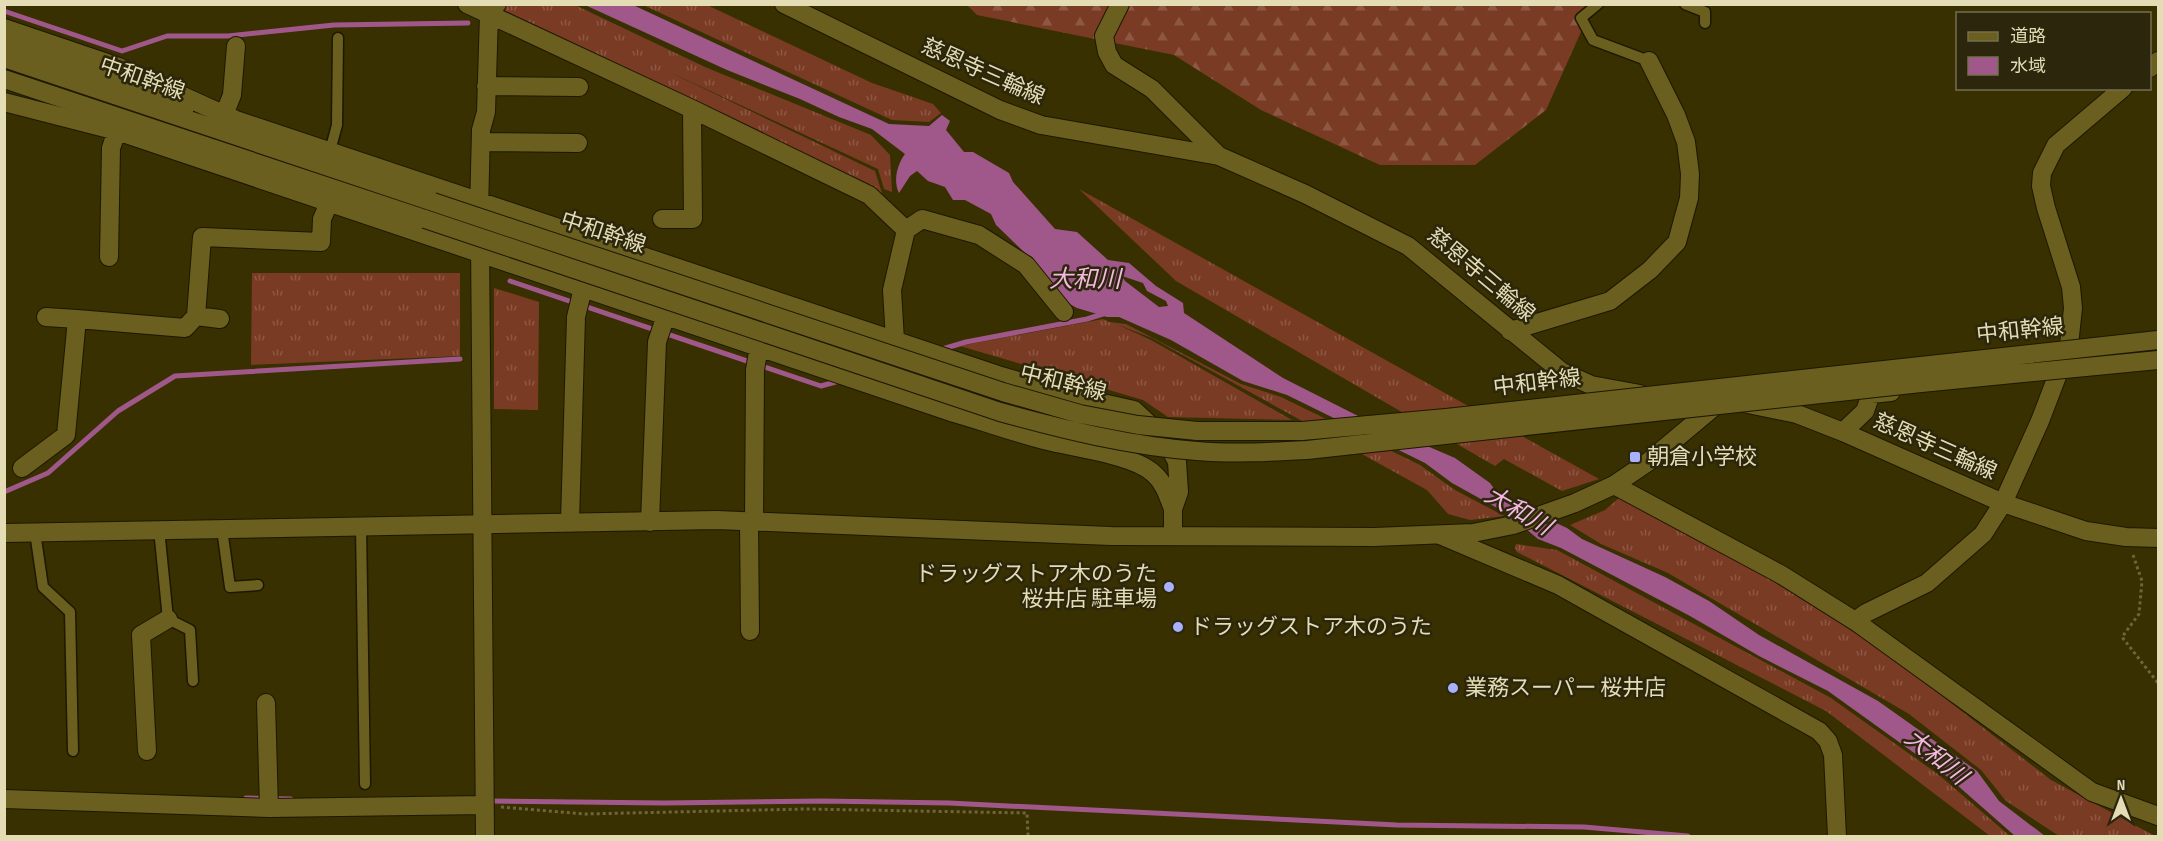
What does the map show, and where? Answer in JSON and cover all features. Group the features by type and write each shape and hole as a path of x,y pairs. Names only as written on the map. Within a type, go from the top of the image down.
{"street":[{"path":"466,4 493,10 869,195 906,230"},
{"name":"慈恩寺三輪線","path":"784,4 1000,110 1041,125 1219,156 1305,194 1408,246 1562,372 1591,385 1630,393 1678,398 1723,398 1797,414 2003,502 2086,531 2126,537 2158,538"},
{"path":"1120,4 1104,36 1107,52 1114,65 1152,89 1219,156"},
{"path":"485,837 479,202 481,130 486,112 493,10"},
{"path":"4,28 119,67 221,122"},
{"path":"4,42 92,71 221,122 330,151 1058,393 1134,410 1166,440 1177,462 1179,492 1173,509 1173,535"},
{"path":"221,122 232,95 236,46"},
{"name":"中和幹線","path":"4,58 221,122 433,202 1003,392 1092,416 1138,425 1197,431 1302,431 1446,418 2158,340"},
{"path":"1510,331 1610,301 1650,270 1677,242 1689,198 1690,174 1686,142 1676,115 1649,61"},
{"name":"中和幹線","path":"4,79 1000,412 1076,433 1137,445 1198,452 1244,453 1307,450 1922,383 2158,360"},
{"path":"486,86 579,87"},
{"path":"4,87 71,101"},
{"path":"1855,621 1866,613 1927,583 1983,534 2003,502 2040,422 2069,345 2070,319 2073,308 2071,287 2046,208 2041,186 2042,173 2056,145 2121,90"},
{"path":"4,102 117,131 951,412 1046,441 1125,459 1154,473 1163,484 1173,509"},
{"path":"662,219 693,219 692,108"},
{"path":"108,257 111,148 117,131"},
{"path":"482,142 578,143"},
{"path":"46,317 185,328 196,316 202,237 321,242 322,219 329,203"},
{"path":"895,340 892,290 906,230 922,219 979,235 1026,265 1064,312"},
{"path":"570,522 576,317 584,288"},
{"path":"650,522 657,342 666,315"},
{"path":"196,316 220,319"},
{"path":"22,468 66,435 77,320"},
{"path":"4,533 482,523 751,522 1110,536 1374,537 1473,533 1513,525 1575,503 1614,485 1648,462 1723,398 1792,373 2158,334"},
{"path":"750,631 755,370 759,346"},
{"path":"1843,432 1865,411 1872,394 2158,366"},
{"path":"1614,485 1780,574 1855,621 2091,792 2158,816"},
{"path":"1440,535 1558,585 1819,731 1828,741 1833,755 1838,837"},
{"path":"147,751 141,635 168,619"},
{"path":"266,703 269,801"},
{"path":"4,799 484,803"}],"lane":[{"path":"1598,4 1581,18 1593,40 1649,61"},
{"path":"1685,4 1705,12 1705,23"},
{"path":"330,151 337,125 338,38"},
{"path":"361,526 365,784"},
{"path":"159,529 168,619 190,630 194,681"},
{"path":"222,529 230,587 258,585"},
{"path":"34,532 43,587 70,612 73,751"}],"path":[{"path":"2126,537 2142,581 2139,614 2122,637 2158,683"},
{"path":"484,803 585,814 806,809 1026,813 1028,837"}],"green space":[{"path":"497,5 575,5 705,67 871,135 890,155 892,192 884,189 878,169 663,69 875,171 886,206 491,10"},
{"path":"643,5 707,5 872,83 933,104 941,113 929,122 892,120"},
{"path":"967,5 1593,5 1546,110 1475,165 1380,165 1261,110 1174,55 977,15"},
{"path":"1079,189 1599,479 1562,491 1504,459 1495,466 1176,281"},
{"path":"252,273 460,273 460,356 251,365"},
{"path":"494,288 539,302 538,410 494,409"},
{"path":"1103,319 1126,324 1241,384 1281,397 1420,465 1455,490 1504,516 1470,520 1448,514 1427,490 1152,338 1116,324 1151,340 1292,420 1168,417 1143,400 960,346"},
{"path":"1620,497 1767,577 1885,652 2051,780 2155,836 2059,836 2006,801 1981,770 1909,714 1668,573 1601,544 1570,525 1605,510"},
{"path":"1516,544 1557,550 1831,698 1939,775 2010,836 1990,836 1826,711 1517,552"}],"water":[{"name":"大和川","path":"585,5 633,5 889,124 929,126 942,115 950,121 946,130 964,152 973,152 1009,173 1013,182 1055,229 1077,232 1108,260 1129,263 1156,286 1183,303 1184,313 1283,378 1362,418 1455,458 1490,483 1500,497 1567,528 1582,539 1665,577 1709,601 1759,635 1878,701 1977,771 1999,801 2045,836 2015,836 1949,778 1828,691 1561,548 1538,539 1508,514 1452,483 1425,463 1287,395 1243,381 1171,340 1119,317 1107,317 1077,308 1064,301 1023,251 996,225 991,214 965,200 953,200 945,187 928,181 917,171 910,176 899,193 896,183 897,173 905,154 872,129 727,70","holes":["1122,276 1143,283 1147,291 1166,301 1168,306 1159,307 1125,281"]}],"waterway":[{"path":"4,11 122,51 167,36 228,36 334,25 468,23"},
{"path":"510,281 821,386 839,381"},
{"path":"939,350 966,342 1087,319 1106,313"},
{"path":"4,492 48,473 118,411 175,376 460,359"},
{"path":"246,798 291,799"},
{"path":"489,801 949,803 1397,825 1584,827 1688,836"}],"place":[{"name":"朝倉小学校","path":"1635,457"},
{"name":"ドラッグストア木のうた 桜井店 駐車場","path":"1169,587"},
{"name":"ドラッグストア木のうた","path":"1178,627"},
{"name":"業務スーパー 桜井店","path":"1453,688"}]}
